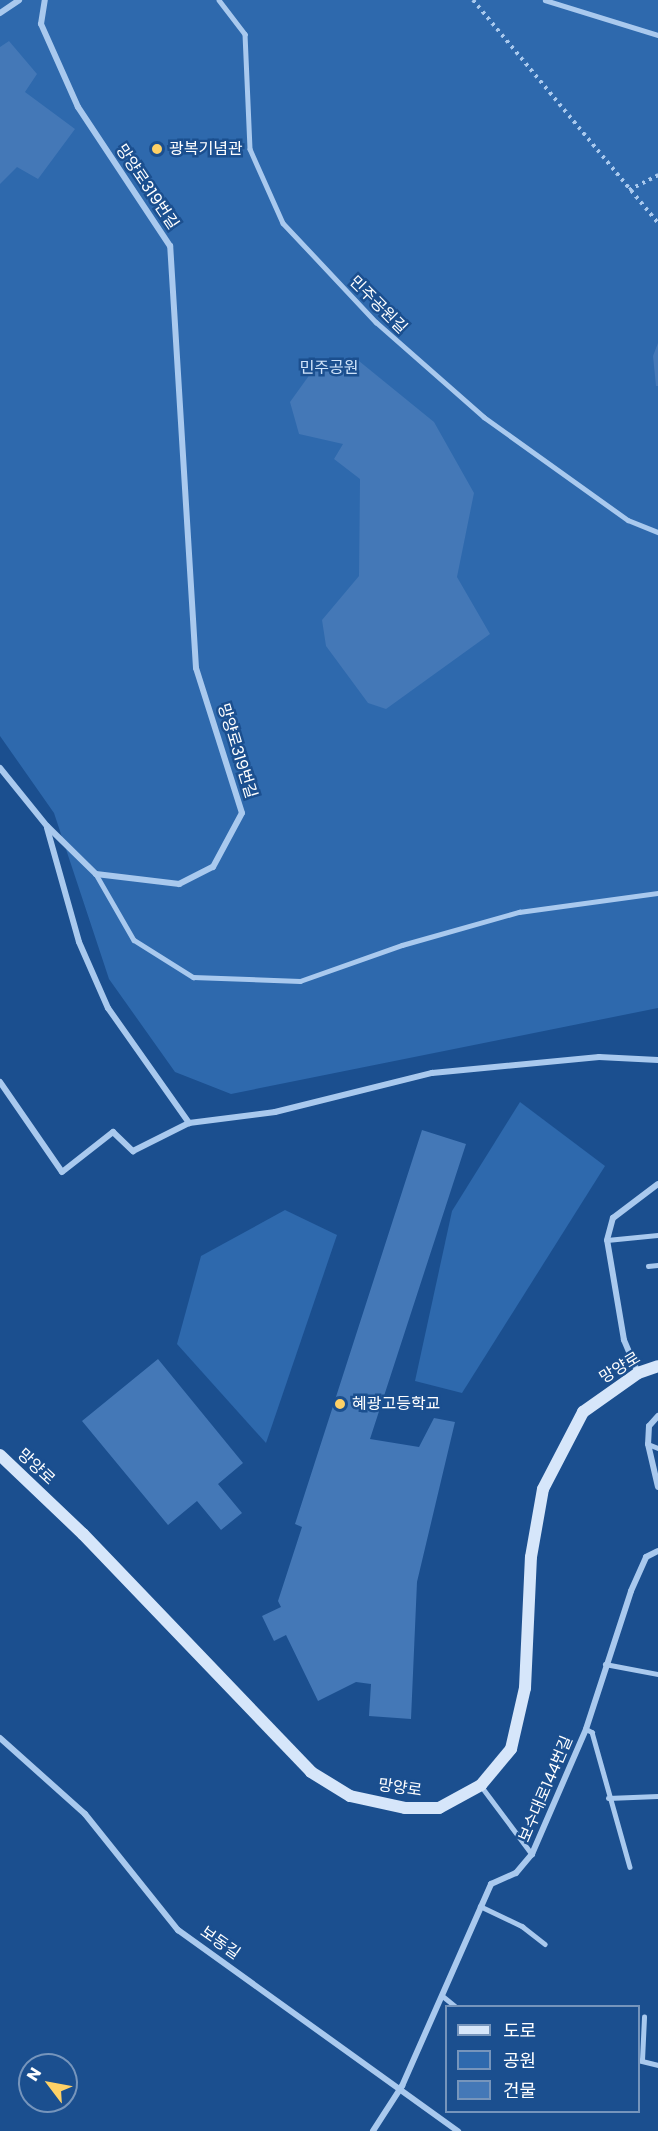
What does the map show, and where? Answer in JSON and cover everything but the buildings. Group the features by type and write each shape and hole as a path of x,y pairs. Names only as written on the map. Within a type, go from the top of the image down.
{"main road":[{"name":"망양로","path":"0,1455 83,1534 311,1772 350,1796 405,1808 439,1808 480,1785 511,1749 525,1688 531,1557 543,1489 583,1412 638,1373 658,1366"}],"street":[{"path":"0,13 19,0"},
{"name":"망양로319번길","path":"45,0 41,24 78,107 170,246 196,668 242,813 213,867 179,884 96,874"},
{"path":"0,768 47,826 96,874"},
{"path":"47,826 79,942 108,1008 189,1123"},
{"path":"0,1082 62,1172 113,1132 133,1151 189,1123 275,1112 432,1072 599,1057 658,1060"},
{"path":"638,1373 624,1340 607,1240 613,1218 658,1184"},
{"path":"658,1416 648,1426 648,1444 658,1487"},
{"name":"보수대로144번길","path":"373,2131 402,2086 444,1997 491,1884 516,1874 532,1854 586,1729 605,1664 646,1557 658,1551"},
{"name":"보동길","path":"0,1738 85,1814 178,1930 402,2086 459,2131"}],"lane":[{"name":"민주공원길","path":"219,0 245,34 250,149 283,223 376,322 484,417 628,520 658,532"},
{"path":"545,0 658,35"},
{"path":"96,874 134,940 193,977 300,981 519,912 658,893"},
{"path":"607,1240 658,1235"},
{"path":"648,1266 658,1265"},
{"path":"648,1444 658,1448"},
{"path":"605,1664 658,1674"},
{"name":"보수대로144번길","path":"586,1729 592,1732 608,1798 630,1867"},
{"path":"480,1785 532,1854"},
{"path":"608,1798 658,1796"},
{"path":"480,1906 522,1926 545,1944"},
{"path":"444,1997 453,2005"},
{"path":"644,2017 640,2060 658,2065"}],"path":[{"path":"473,0 658,223"},
{"path":"629,190 658,175"}],"green space":[{"name":"민주공원","path":"0,0 658,0 658,1008 231,1094 175,1072 109,979 54,813 0,736"},
{"path":"520,1102 605,1166 462,1393 415,1381 452,1211"},
{"path":"285,1210 337,1235 266,1443 177,1344 201,1256"}],"place":[{"name":"광복기념관","path":"157,149"},
{"name":"혜광고등학교","path":"340,1404"}]}
